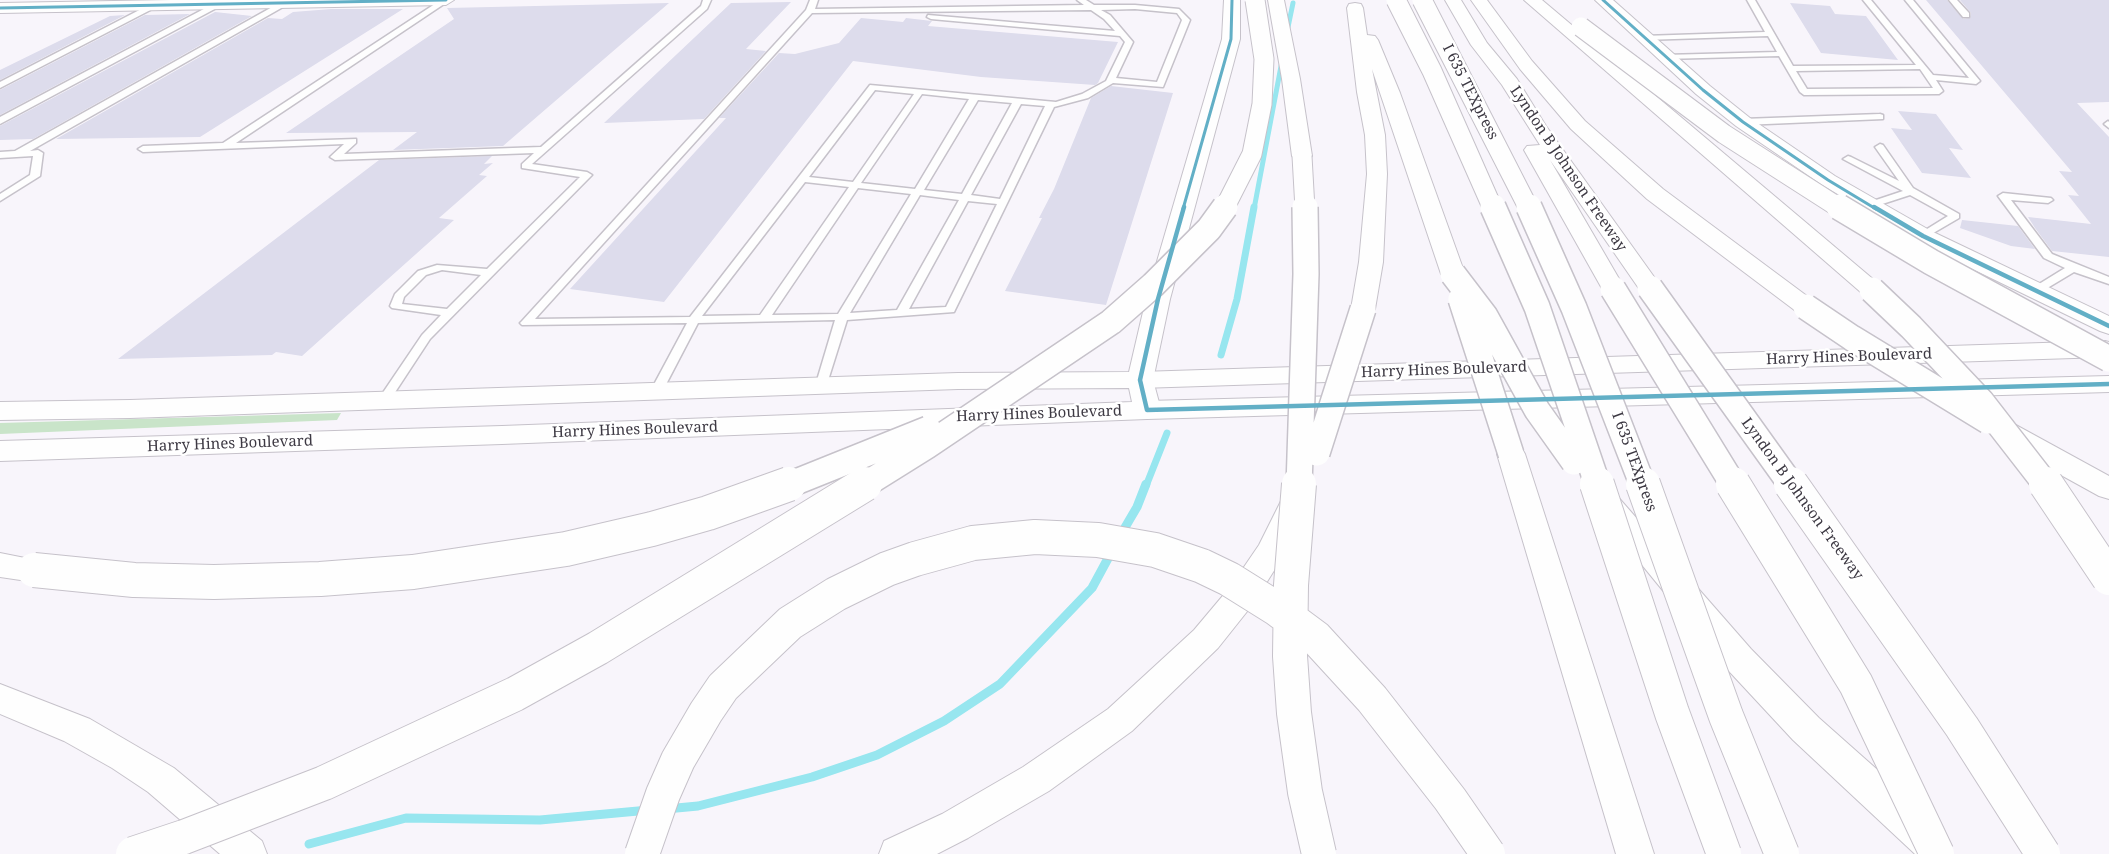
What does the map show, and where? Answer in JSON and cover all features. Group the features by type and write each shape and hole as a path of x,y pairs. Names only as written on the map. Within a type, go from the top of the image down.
{"main road":[{"path":"0,8 446,0"},
{"path":"1147,410 1140,380 1158,299 1232,39 1232,0"},
{"path":"133,854 184,837 324,783 444,729 515,694 598,648 927,446 1111,322 1209,229 1227,205 1252,154 1262,104 1264,59 1255,0"},
{"path":"1276,0 1291,79 1305,198 1305,294 1298,500 1291,585 1290,656 1294,713 1301,762 1319,854"},
{"name":"I 635 TEXpress","path":"1396,0 1440,89 1537,307 1579,428 1672,713 1724,854"},
{"name":"I 635 TEXpress","path":"1422,0 1532,214 1574,308 1622,427 1726,716 1782,854"},
{"path":"1532,0 1606,65 1831,253 1911,327 1981,401 2022,452 2067,512 2109,578"},
{"path":"1554,0 1581,27 1666,92 1724,134 1804,186 1931,262 2109,359"},
{"path":"1604,0 1664,57 1743,122 1828,180 1924,236 2109,326"},
{"path":"1353,4 1391,93 1453,274 1635,854"},
{"path":"898,854 955,826 1036,779 1120,720 1206,639 1242,595 1272,550 1317,453 1363,309 1371,262 1377,174 1375,135 1366,92 1353,4"},
{"name":"Lyndon B Johnson Freeway","path":"1457,6 1480,45 1510,83 1537,127 1650,288 1899,635 1962,727 2043,854"},
{"path":"1483,6 1561,107 1591,137 1655,194 1806,307 1860,344 2004,431 2109,490"},
{"path":"1480,45 1495,83 1613,288 1856,684 1937,854"},
{"path":"1453,274 1485,316 1537,410 1574,462 1643,548 1739,659 1806,729 1944,854"},
{"name":"Harry Hines Boulevard","path":"0,411 821,387 958,381 1140,380 2109,349"},
{"name":"Harry Hines Boulevard","path":"0,451 642,430 1147,410 2109,384"},
{"path":"642,430 656,392"},
{"path":"0,565 134,580 214,582 320,579 413,572 566,549 652,529 785,486 907,438 1000,396"},
{"path":"642,854 663,794 706,712 723,687 790,623 836,594 887,569 914,559 973,543 1035,537 1098,540 1155,550 1194,563 1229,579 1276,609 1316,638 1372,698 1436,779 1488,854"},
{"path":"0,699 76,730 125,757 161,780 194,806 248,854"}],"lane":[{"path":"226,145 446,0"},
{"path":"384,400 426,337 587,175 524,166 704,7 708,0"},
{"path":"814,0 810,11 526,323 695,318 842,317 950,310 1051,104"},
{"path":"656,392 695,318 873,87 1057,105 1085,96 1110,80 1129,42 1107,17 1081,0"},
{"path":"1751,0 1804,92 1940,91 1867,0"},
{"path":"1908,0 1976,81 1930,77"},
{"path":"1953,0 1966,15"},
{"path":"17,154 286,3"},
{"path":"0,122 220,4"},
{"path":"0,85 156,5"},
{"path":"810,11 1090,7 1136,7 1178,11 1186,20 1160,85 1110,80"},
{"path":"862,10 1122,34"},
{"path":"1643,38 1770,34"},
{"path":"1664,57 1781,54"},
{"path":"1790,69 1921,67"},
{"path":"764,318 919,92"},
{"path":"821,387 842,317 975,97"},
{"path":"901,313 1018,101"},
{"path":"1743,122 1880,117"},
{"path":"143,150 354,141 335,157 544,150"},
{"path":"1880,147 1911,192"},
{"path":"0,155 38,153 35,176 0,198"},
{"path":"1848,159 1955,216 1924,236"},
{"path":"802,179 1003,202"},
{"path":"1870,205 1911,192"},
{"path":"2048,200 2003,196 2048,256 2072,268 2109,281"},
{"path":"449,313 396,306 398,296 422,273 441,267 490,273"},
{"path":"2035,291 2072,268"}],"green space":[{"path":"341,413 337,420 0,434 0,423"}],"building":[{"path":"1926,0 1947,0 1963,19 1970,18 1971,13 1960,0 2109,0 2109,102 2077,103 2109,137 2109,257 2052,251 2035,228 2028,217 2091,224 2068,195 2079,196 2059,171 2072,172"},
{"path":"791,2 746,49 766,51 704,119 604,123 731,3"},
{"path":"669,3 503,146 393,150 417,132 286,133 454,19 447,8"},
{"path":"1790,3 1830,6 1835,14 1866,16 1898,60 1821,53"},
{"path":"331,9 403,9 200,137 56,139 268,18 282,19 293,12"},
{"path":"215,12 252,16 33,139 0,140 0,126"},
{"path":"190,14 0,115 0,90 145,15"},
{"path":"125,15 0,80 0,70 110,16"},
{"path":"861,18 903,22 906,18 932,21 928,26 1118,42 1098,83 1095,85 981,77 853,61 664,302 570,289 726,118 719,118 779,53 795,54 839,43"},
{"path":"1111,86 1173,93 1106,305 1005,291 1042,218 1039,218 1054,189 1091,98"},
{"path":"1898,111 1936,114 1963,150 1949,148 1971,178 1922,173 1891,128 1912,130"},
{"path":"492,156 484,164 493,163 479,175 487,176 439,218 454,220 302,356 276,352 272,355 118,359 379,160"},
{"path":"1962,220 2018,226 2035,249 2011,246 1960,228"}],"waterway":[{"path":"1287,32 1293,3"},
{"path":"1254,209 1282,61"},
{"path":"1221,355 1237,299 1254,207"},
{"path":"1146,486 1167,433"},
{"path":"1120,536 1137,507 1146,484"},
{"path":"666,809 698,806 812,777 877,755 944,721 1000,684 1092,588 1112,551"},
{"path":"309,844 406,818 540,820 649,810"}],"transit line":[{"path":"0,8 446,0"},
{"path":"1232,0 1231,39 1158,299 1140,380 1147,410 2109,384"},
{"path":"1603,0 1703,90 1743,122 1828,180 1923,236 2109,326"}]}
